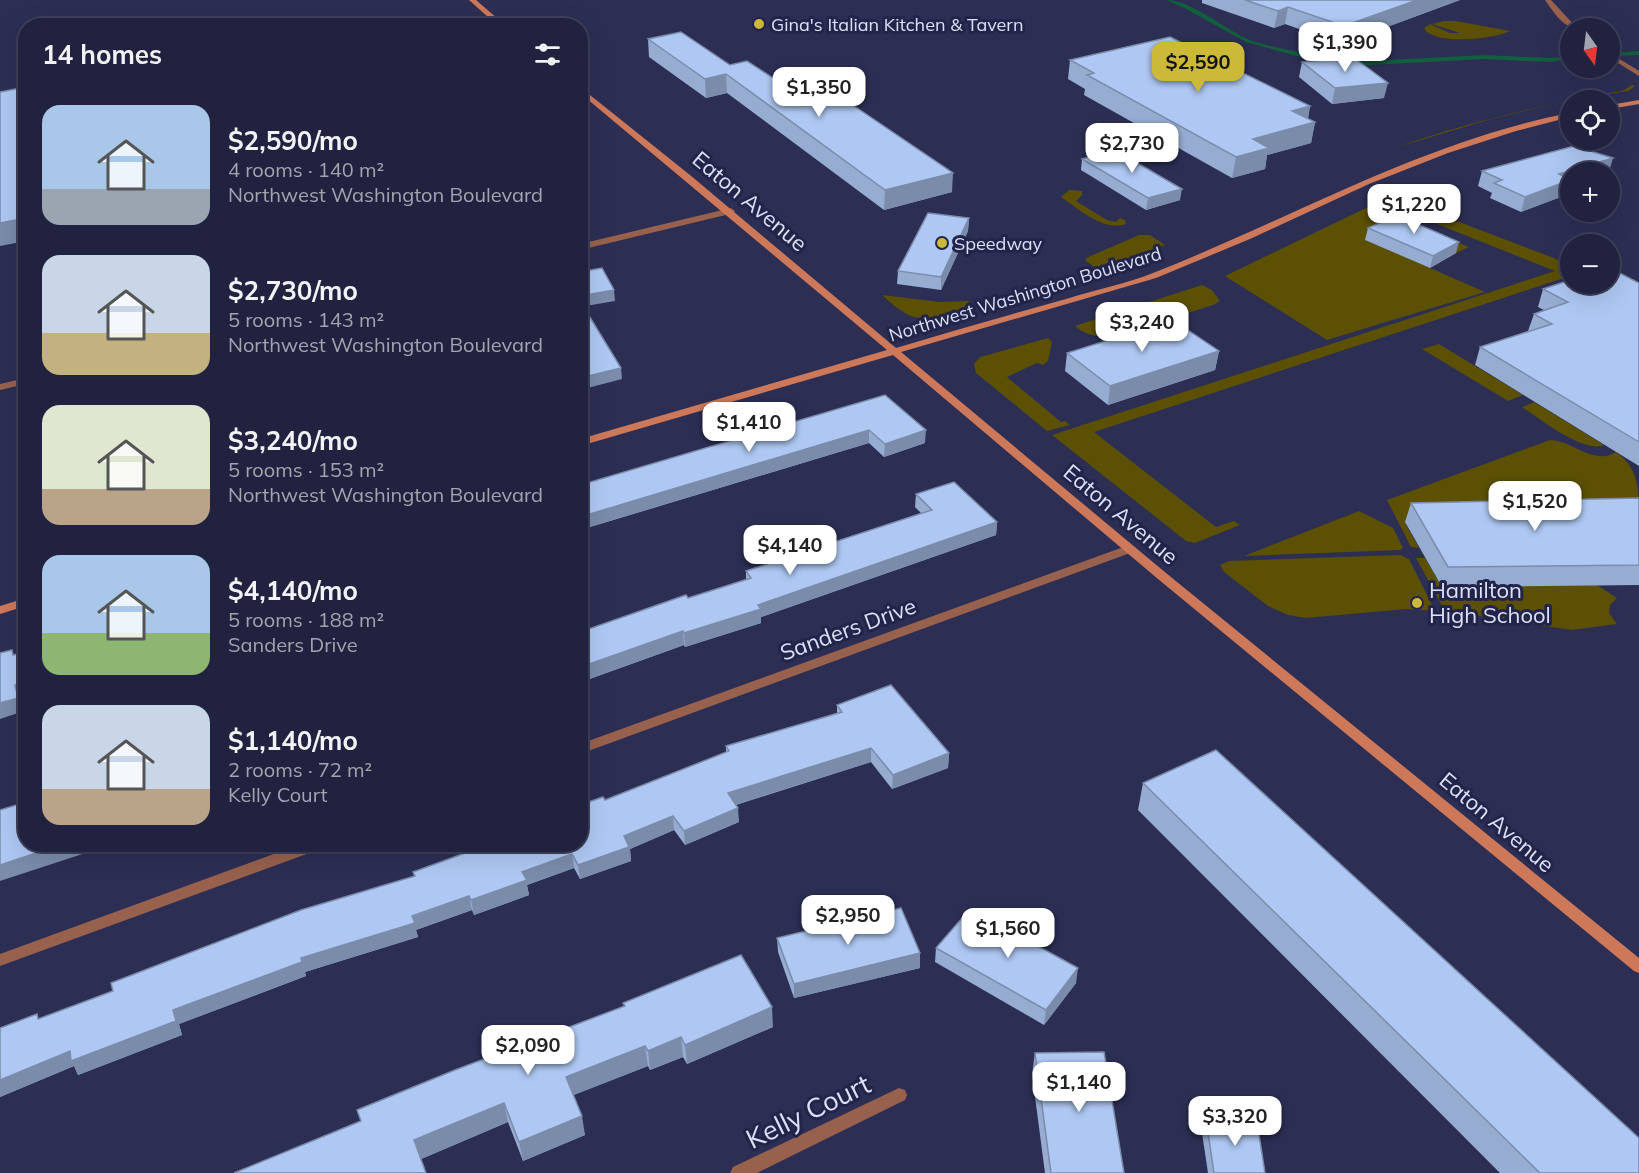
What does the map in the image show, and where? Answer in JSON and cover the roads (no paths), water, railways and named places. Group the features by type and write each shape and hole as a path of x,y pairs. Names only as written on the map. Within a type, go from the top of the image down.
{"main road":[{"path":"472,0 493,18"},
{"name":"Eaton Avenue","path":"588,95 731,211 895,353 1129,549 1639,967"},
{"path":"1620,105 1639,102"},
{"name":"Northwest Washington Boulevard","path":"588,441 1153,276 1247,237 1366,182 1445,151 1513,129 1560,118"},
{"path":"0,610 18,604"}],"street":[{"path":"1548,0 1563,18"},
{"path":"1620,62 1639,74"},
{"path":"588,245 731,211"},
{"path":"0,387 18,383"},
{"name":"Sanders Drive","path":"588,746 1129,549"},
{"path":"0,960 296,852"},
{"name":"Kelly Court","path":"739,1173 899,1095"}],"waterway":[{"path":"1168,0 1186,7 1248,41 1329,63"},
{"path":"1620,54 1639,53"},
{"path":"1351,64 1484,57 1560,59"}],"place":[{"name":"Gina's Italian Kitchen & Tavern","path":"759,24"},
{"name":"Speedway","path":"942,243"},
{"name":"Hamilton High School","path":"1417,603"}]}
